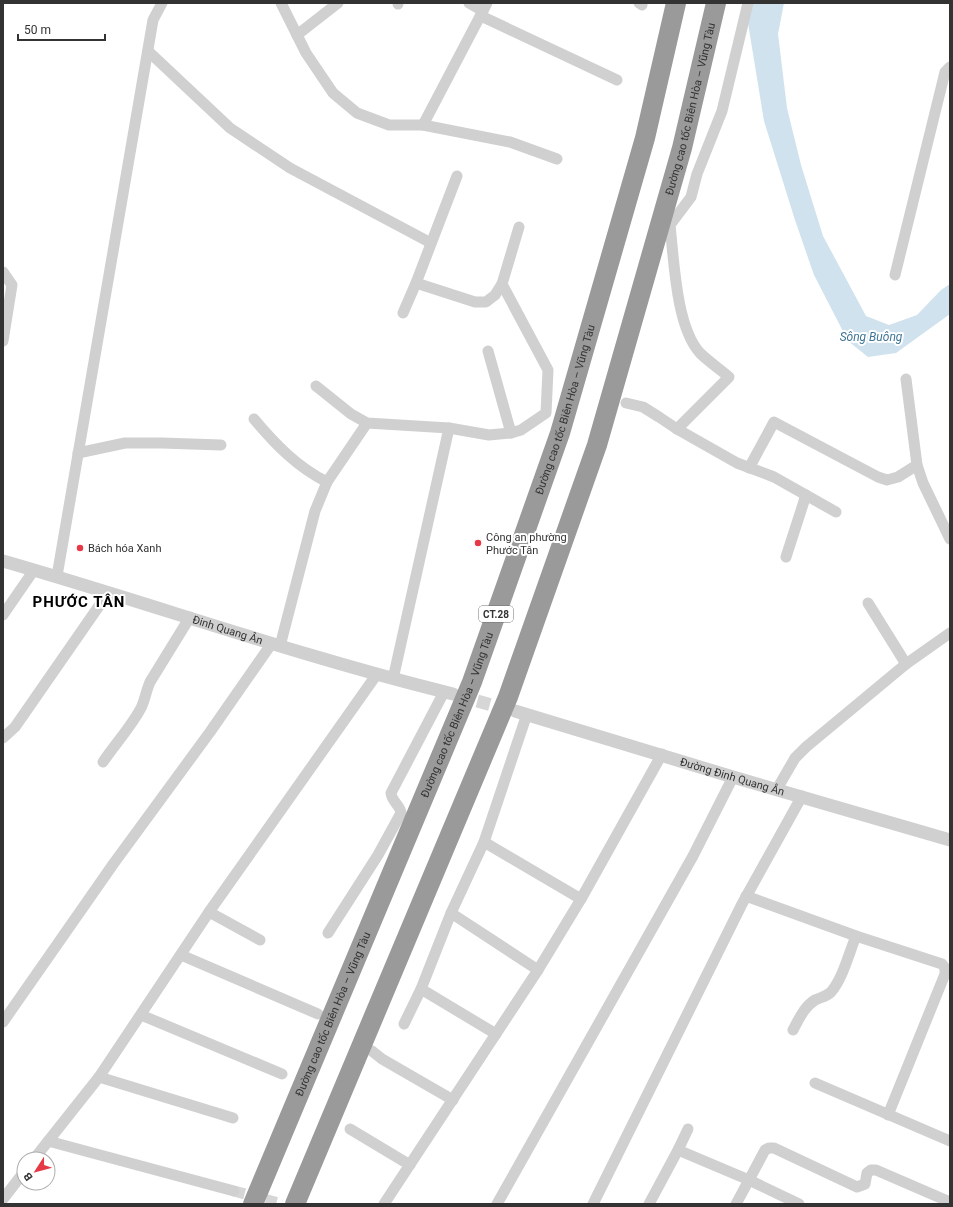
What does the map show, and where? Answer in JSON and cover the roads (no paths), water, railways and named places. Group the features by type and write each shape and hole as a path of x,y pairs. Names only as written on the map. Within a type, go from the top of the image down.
{"highway":[{"name":"Đường cao tốc Biên Hòa – Vũng Tàu","path":"253,1204 472,682 547,470 562,426 645,138 676,3"},
{"name":"Đường cao tốc Biên Hòa – Vũng Tàu","path":"295,1204 508,696 597,445 682,148 716,3"}],"street":[{"path":"57,576 153,20 162,3"},
{"path":"281,3 306,53 333,93 357,113 389,124 423,125 510,142 556,159"},
{"path":"297,35 338,3"},
{"path":"469,3 617,80"},
{"path":"677,429 729,377 700,353 688,334 678,292 670,225 691,197 697,174 722,112 748,3"},
{"path":"423,125 484,10"},
{"path":"148,52 230,128 290,168 431,243"},
{"path":"895,275 945,72 950,67"},
{"path":"403,313 457,176"},
{"path":"416,283 475,302 486,302 495,295 502,284 519,227"},
{"path":"3,272 12,285 3,341"},
{"path":"316,386 351,414 367,423 449,428 489,435 511,433 521,430 546,413 548,370 502,284"},
{"path":"488,352 511,433"},
{"path":"906,379 917,465 923,483 950,539"},
{"path":"626,403 642,406 736,464 774,477 836,512"},
{"path":"254,419 270,438 294,462 327,482"},
{"path":"749,468 774,422 878,477 887,480 898,477 917,465"},
{"path":"3,1022 114,863 276,644 315,511 327,482 367,423"},
{"path":"393,679 449,428"},
{"path":"78,453 125,443 221,445"},
{"path":"786,557 806,495"},
{"name":"Đinh Quang Ân","path":"3,561 57,576 108,593 393,679 448,693"},
{"path":"3,615 34,570"},
{"path":"3,738 15,727 108,593"},
{"path":"868,603 906,664"},
{"path":"103,762 136,716 144,700 150,682 190,617"},
{"path":"778,789 794,758 906,664 950,633"},
{"path":"40,1151 99,1077 209,912 377,674"},
{"path":"328,933 378,855 401,813 401,809 392,798 391,793 448,693"},
{"path":"404,1024 421,989 451,913 484,842 521,713"},
{"name":"Đường Đinh Quang Ân","path":"521,713 950,840"},
{"path":"384,1204 538,970 582,899 662,754"},
{"path":"497,1204 693,856 733,776"},
{"path":"593,1204 746,896 802,796"},
{"path":"484,842 582,899"},
{"path":"746,896 856,936 942,964 945,968 945,974 888,1115"},
{"path":"209,912 260,940"},
{"path":"451,913 538,970"},
{"path":"793,1030 811,1003 817,999 825,997 831,991 839,978 856,936"},
{"path":"181,955 318,1014"},
{"path":"421,989 496,1034"},
{"path":"141,1015 282,1074"},
{"path":"372,1052 453,1100"},
{"path":"99,1077 233,1118"},
{"path":"815,1083 950,1141"},
{"path":"350,1129 410,1165"},
{"path":"649,1204 688,1129"},
{"path":"48,1141 234,1191"},
{"path":"736,1204 765,1150 768,1148 774,1148 857,1188 865,1184 867,1174 871,1170 876,1170 950,1202"},
{"path":"678,1150 749,1180 799,1204"},
{"path":"3,1199 16,1182"}],"water":[{"name":"Sông Buông","path":"752,3 784,3 778,34 787,108 801,165 823,236 866,316 889,325 917,315 941,290 950,284 950,314 896,353 868,357 848,341 814,275 764,121 747,17"}],"tunnel":[{"path":"459,696 510,710"},
{"path":"234,1191 282,1204"}],"place":[{"name":"Công an phường Phước Tân","path":"478,543"},
{"name":"Bách hóa Xanh","path":"80,548"}],"district":[{"name":"PHƯỚC TÂN","path":"79,602"}]}
